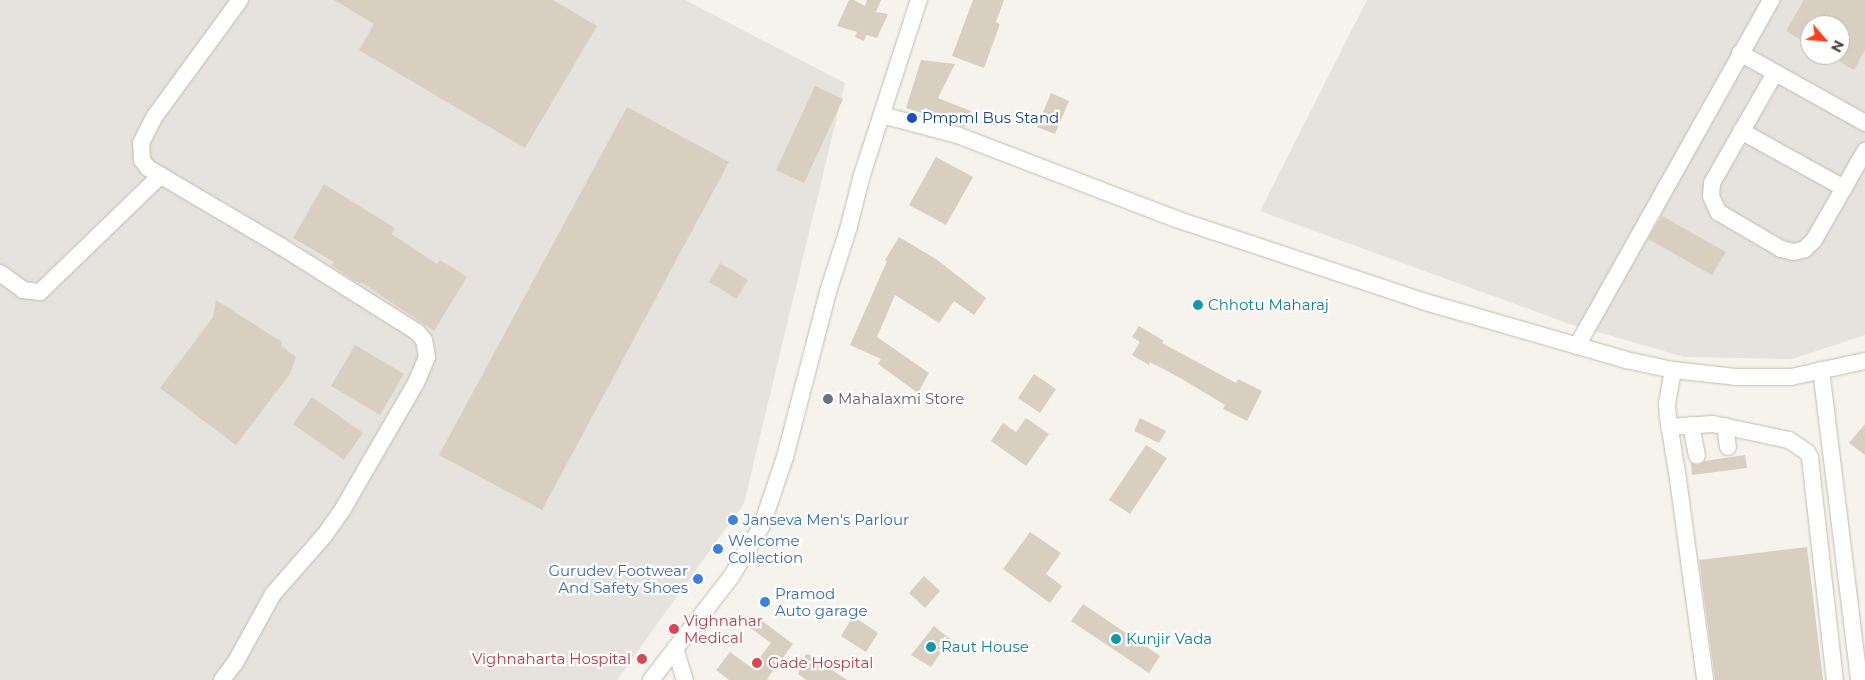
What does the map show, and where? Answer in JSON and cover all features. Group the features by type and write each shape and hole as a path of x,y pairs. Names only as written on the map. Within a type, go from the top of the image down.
{"street":[{"path":"222,680 236,663 273,594 324,536 344,507 416,384 424,366 427,348 424,340 417,332 282,247 148,168 142,160 141,143 145,132 240,0"},
{"path":"651,680 731,577 762,525 785,457 828,292 919,0"},
{"path":"1577,346 1770,0"},
{"path":"1740,54 1865,123"},
{"path":"1775,73 1712,183 1710,196 1718,212 1781,249 1794,252 1805,249 1865,151"},
{"path":"882,115 957,135 1176,219 1422,301 1626,360 1673,370 1745,377 1791,377 1865,361"},
{"path":"1742,131 1844,188"},
{"path":"0,273 23,290 40,292 161,175"},
{"path":"1673,370 1667,404 1669,427 1705,680"},
{"path":"1821,370 1859,680"},
{"path":"1669,427 1713,424 1789,440 1800,446 1810,458 1835,680"},
{"path":"1691,425 1697,455"},
{"path":"1725,426 1728,448"},
{"path":"675,648 685,680"}],"shaded area":[{"path":"0,0 685,0 845,83 744,503 617,680 0,680"},
{"path":"1367,0 1865,0 1865,335 1792,359 1684,357 1567,323 1260,211"}],"building":[{"path":"334,0 553,0 597,26 525,148 359,50 374,24"},
{"path":"849,0 854,0 865,6 867,0 881,0 876,12 888,14 877,38 866,35 864,41 855,37 857,32 837,26"},
{"path":"973,0 1004,0 996,22 1000,24 984,68 952,56"},
{"path":"1804,0 1865,0 1865,50 1854,70 1845,65 1850,65 1850,15 1800,15 1800,39 1786,31"},
{"path":"921,60 955,64 938,98 971,111 965,127 906,108"},
{"path":"815,86 843,99 804,183 776,170"},
{"path":"1051,93 1069,101 1055,134 1037,127"},
{"path":"627,107 729,162 542,510 439,455"},
{"path":"936,157 973,177 946,225 909,205"},
{"path":"324,184 395,228 392,234 437,264 440,260 467,277 434,331 361,282 360,284 332,266 334,262 293,238"},
{"path":"1662,216 1726,252 1712,275 1648,239"},
{"path":"899,237 936,259 986,298 974,315 954,301 939,323 895,295 877,337 929,373 918,393 878,364 881,359 850,345 887,261 885,260"},
{"path":"720,263 748,280 736,299 709,282"},
{"path":"216,300 282,342 281,346 296,357 290,374 236,445 160,388 213,317"},
{"path":"1139,326 1164,341 1162,343 1236,383 1238,379 1262,391 1247,421 1223,409 1225,405 1182,379 1150,362 1149,365 1132,355 1140,342 1132,337"},
{"path":"355,345 404,374 380,415 331,386"},
{"path":"1034,374 1056,389 1040,413 1018,398"},
{"path":"312,397 363,433 344,460 293,424"},
{"path":"1026,418 1049,434 1026,466 991,441 1003,423 1016,432"},
{"path":"1140,418 1166,431 1159,443 1134,431"},
{"path":"1865,424 1865,455 1849,443"},
{"path":"1146,445 1167,458 1130,514 1109,500"},
{"path":"1745,455 1747,468 1692,475 1691,463 1698,465 1705,461"},
{"path":"1030,532 1061,553 1046,574 1062,586 1050,603 1003,569"},
{"path":"1807,547 1823,680 1715,680 1699,560"},
{"path":"924,576 940,591 925,608 909,593"},
{"name":"Kunjir Vada","path":"1083,604 1160,656 1149,673 1071,621"},
{"path":"853,616 878,633 866,652 841,636"},
{"path":"757,617 793,644 767,679 769,680 729,680 716,670 730,652 752,668 771,643 749,627"},
{"name":"Raut House","path":"934,626 950,639 931,667 911,655"},
{"path":"806,654 847,680 806,680 798,674"}],"place":[{"name":"Pmpml Bus Stand","path":"912,118"},
{"name":"Chhotu Maharaj","path":"1198,305"},
{"name":"Mahalaxmi Store","path":"828,399"},
{"name":"Janseva Men's Parlour","path":"733,520"},
{"name":"Welcome Collection","path":"718,549"},
{"name":"Gurudev Footwear And Safety Shoes","path":"698,579"},
{"name":"Pramod Auto garage","path":"765,602"},
{"name":"Vighnahar Medical","path":"674,629"},
{"name":"Kunjir Vada","path":"1116,639"},
{"name":"Raut House","path":"931,647"},
{"name":"Vighnaharta Hospital","path":"642,659"},
{"name":"Gade Hospital","path":"757,663"}]}
